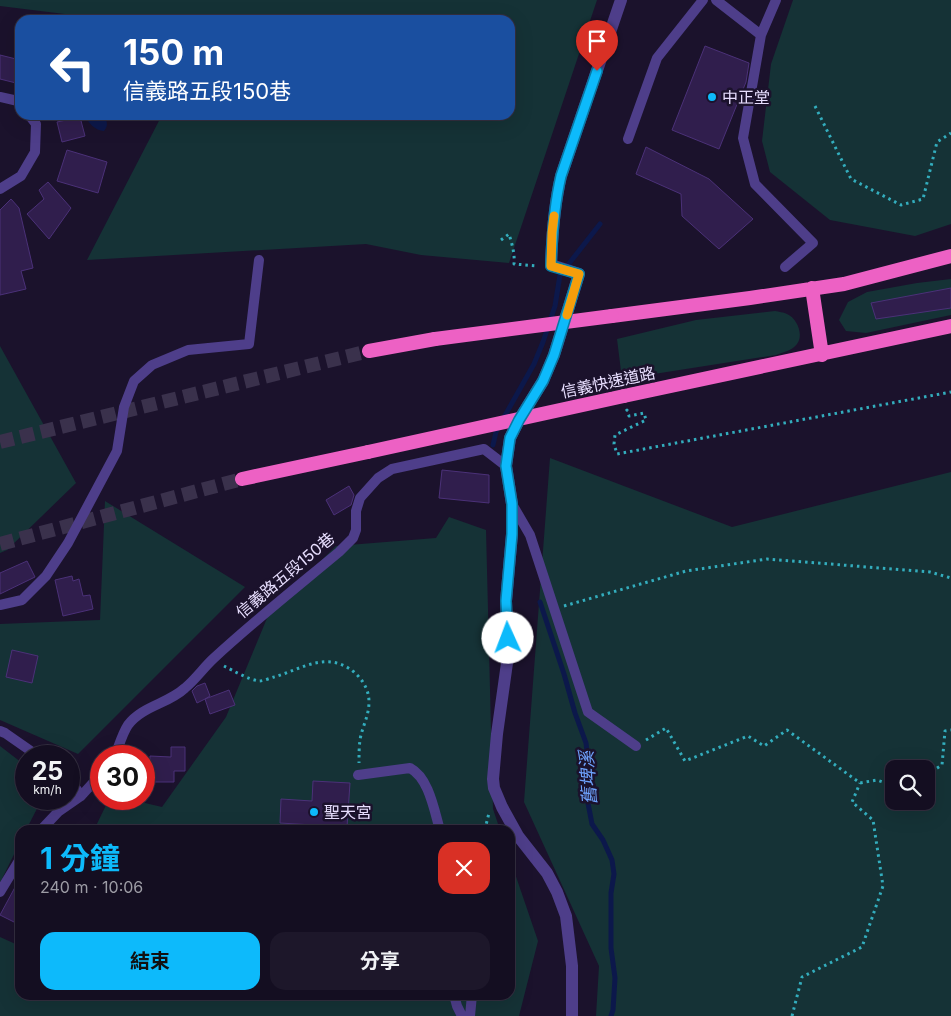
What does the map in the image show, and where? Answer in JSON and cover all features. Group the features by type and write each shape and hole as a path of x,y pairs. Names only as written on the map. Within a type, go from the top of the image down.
{"highway":[{"path":"369,351 435,339 844,284 951,256"},
{"path":"812,288 822,355"},
{"name":"信義快速道路","path":"242,479 951,326"}],"street":[{"path":"512,825 494,788 493,779 508,656 506,601 512,534 512,504 506,466 510,438 543,381 579,274 551,266 552,232 557,194 561,176 621,0"},
{"path":"515,831 547,873 566,916 572,966 572,1016"}],"lane":[{"path":"628,139 657,58 703,0"},
{"path":"716,0 760,35"},
{"path":"776,0 760,35 743,138 755,184 813,242 785,267"},
{"path":"0,97 15,100"},
{"path":"0,189 21,176 35,152 36,124 33,120"},
{"path":"0,605 22,600 46,576 68,543 117,450 124,407 134,381 152,365 188,350 250,344 259,260"},
{"name":"信義路五段150巷","path":"119,745 129,724 145,710 168,701 184,689 236,638 353,538 356,530 356,510 360,498 378,478 392,468 484,449 506,466"},
{"path":"512,504 530,534 588,712 636,746"},
{"path":"0,731 22,745"},
{"path":"358,775 410,768 415,771 428,790 438,825"},
{"path":"80,793 90,784"},
{"path":"46,825 60,810"},
{"path":"0,892 15,867"},
{"path":"455,1000 462,1016"},
{"path":"470,1016 472,1000"}],"path":[{"path":"815,106 851,179 901,205 923,199 936,142 951,132"},
{"path":"501,240 509,234 514,264 551,266"},
{"path":"618,412 627,410 629,416 644,413 646,420 615,435 614,444 617,454 951,392"},
{"path":"554,608 686,571 767,559 930,572 951,578"},
{"path":"223,666 260,681 316,662 340,663 352,670 361,678 367,689 369,702 368,716 360,739 358,775"},
{"path":"636,746 666,728 684,761 748,736 764,746 787,730 860,783 877,780 885,783"},
{"path":"935,769 942,765 945,731 951,730"},
{"path":"792,1016 802,977 862,947 883,886 873,820 852,802 860,783"}],"green space":[{"path":"0,0 597,0 509,263 421,255 366,244 87,260 159,120 515,120 515,15 73,15 0,6"},
{"path":"793,0 951,0 951,224 915,236 830,220 770,172 762,141 771,64"},
{"path":"951,279 951,315 866,333 846,331 839,320 848,302 867,292"},
{"path":"775,311 791,316 800,332 797,344 787,351 776,355 622,379 617,339 696,320"},
{"path":"0,346 76,483 7,550 0,553"},
{"path":"550,458 732,527 951,472 951,1016 596,1016 599,966 524,802"},
{"path":"105,501 245,587 80,752 80,745 57,745 0,720 0,624 100,620"},
{"path":"449,517 486,530 493,809 498,825 96,825 104,810 155,810 155,805 162,807 226,717 270,611 336,546 436,538"},
{"path":"0,746 15,758 15,810 36,810 29,825 15,825 15,852 0,883"},
{"path":"515,874 538,941 519,1016 0,1016 0,937 15,944 15,1000 515,1000"}],"shaded area":[{"path":"88,120 106,120 107,127 104,131 101,131"}],"building":[{"name":"中正堂","path":"705,46 749,63 746,82 719,149 672,130"},
{"path":"0,55 15,59 15,83 0,79"},
{"path":"81,120 85,136 62,142 57,122"},
{"path":"646,147 709,179 753,219 719,249 682,216 681,194 636,174"},
{"path":"67,150 107,162 98,193 57,181"},
{"path":"48,182 71,208 49,239 27,214 44,199 39,190"},
{"path":"11,199 19,208 33,268 21,271 26,289 0,295 0,210"},
{"path":"951,288 951,308 876,319 871,303"},
{"path":"442,470 489,475 489,503 439,498"},
{"path":"349,486 354,495 351,505 334,515 326,500"},
{"path":"27,561 35,577 0,594 0,573"},
{"path":"72,576 73,581 79,579 83,596 90,595 93,609 63,616 55,580"},
{"path":"12,650 38,656 32,683 6,677"},
{"path":"205,683 210,696 197,703 192,691 197,686"},
{"path":"229,690 235,705 210,714 205,699"},
{"path":"171,747 185,747 185,771 174,771 174,782 155,782 155,756 171,757"},
{"name":"聖天宮","path":"313,781 350,783 347,825 280,823 281,799 312,801"},
{"path":"15,887 15,922 0,915"}],"waterway":[{"name":"舊埤溪","path":"503,419 534,364 543,342 555,306 560,275 600,224"},
{"name":"舊埤溪","path":"493,445 499,426"},
{"name":"舊埤溪","path":"540,602 586,743 588,760 587,798 592,824 603,840 612,860 614,874 611,893 611,948 615,978 611,1016"}],"tunnel":[{"path":"0,442 369,351"},
{"path":"0,544 242,479"}],"slow traffic":[{"path":"554,216 551,266 579,274 567,315"}],"place":[{"name":"中正堂","path":"712,97"},
{"name":"聖天宮","path":"314,812"}],"route":[{"path":"508,638 506,601 512,534 512,504 506,466 510,438 543,381 554,355 579,274 551,266 552,232 561,176 597,71"}]}
